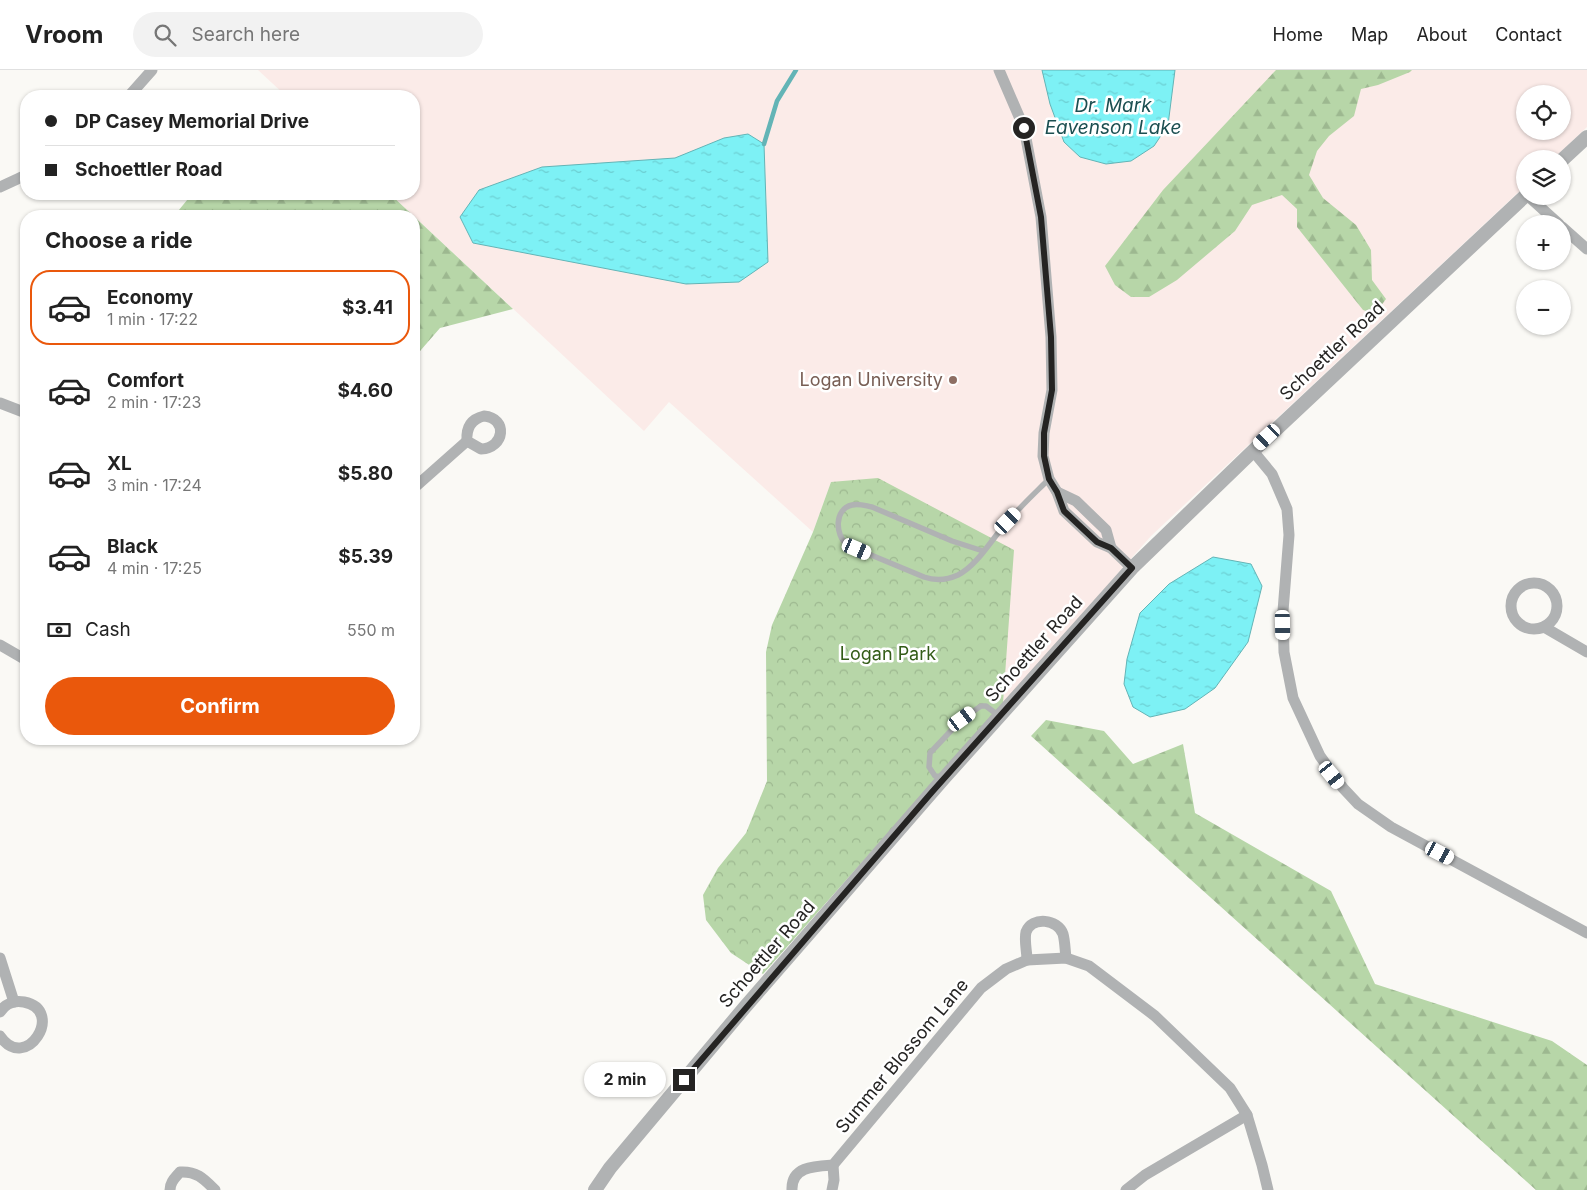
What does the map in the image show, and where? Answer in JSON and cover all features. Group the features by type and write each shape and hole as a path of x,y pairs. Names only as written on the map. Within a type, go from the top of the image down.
{"street":[{"path":"134,90 152,70"},
{"path":"999,70 1024,128 1041,217 1051,337 1052,390 1044,433 1044,456 1049,479 1057,492 1076,501 1106,530 1111,548 1132,568"},
{"path":"1571,152 1587,137"},
{"path":"0,187 20,178"},
{"name":"Schoettler Road","path":"595,1190 610,1168 745,1006 945,777 1132,568 1253,451 1516,205"},
{"path":"1537,205 1548,215"},
{"path":"1571,235 1587,249"},
{"path":"0,403 20,411"},
{"path":"420,483 467,441"},
{"path":"1253,451 1272,474 1287,509 1290,535 1283,611 1284,652 1293,698 1328,769 1358,804 1391,827 1587,933"},
{"path":"1531,583 1539,584 1551,590 1555,596 1557,610 1550,623 1544,627 1537,630 1529,629 1516,620 1512,613 1513,597 1517,591 1531,583"},
{"path":"1544,627 1587,652"},
{"path":"0,645 20,657"},
{"path":"1027,960 1025,934 1027,929 1038,922 1044,921 1057,925 1063,933 1066,958"},
{"path":"0,958 14,1002"},
{"name":"Summer Blossom Lane","path":"834,1165 981,988 1006,970 1027,960 1066,958 1089,966 1155,1016 1230,1088 1247,1115 1268,1190"},
{"path":"0,1012 7,1005 14,1002 28,1003 40,1013 42,1028 40,1035 29,1045 21,1047 7,1043 0,1036"},
{"path":"1126,1190 1144,1175 1247,1115"},
{"path":"792,1190 793,1180 801,1170 808,1167 834,1165 832,1190"},
{"path":"170,1190 170,1184 175,1177 180,1172 188,1171 195,1172 215,1190"}],"lane":[{"path":"983,551 952,541 860,504 850,505 845,508 840,514 838,522 838,533 841,540 847,545 934,580 943,579 960,574 975,562 1008,521 1049,479"},
{"path":"945,777 935,776 929,767 930,753 962,719 981,706 986,706 1000,716"}],"shaded area":[{"name":"Logan University","path":"258,70 1587,70 1587,127 1563,150 1516,150 1516,194 1151,536 1003,703 831,482 813,532 669,402 644,431 420,222 420,210 407,210 396,200 420,200 420,90 280,90"}],"green space":[{"path":"1276,70 1412,70 1378,85 1361,89 1354,116 1329,136 1317,151 1309,175 1323,198 1356,225 1371,250 1372,280 1386,299 1375,314 1363,310 1297,227 1297,209 1282,195 1252,205 1235,231 1177,280 1149,297 1131,297 1115,285 1105,266 1163,190"},
{"path":"187,200 397,200 407,210 179,210"},
{"path":"420,222 513,309 440,328 420,351"},
{"name":"Logan Park","path":"878,478 1014,550 1003,703 763,974 731,953 706,920 703,895 718,868 746,833 767,781 766,652 772,625 813,532 831,482"},
{"path":"1046,720 1104,731 1133,764 1183,744 1195,813 1331,891 1375,984 1552,1041 1587,1065 1587,1190 1536,1190 1031,736"}],"water":[{"name":"Dr. Mark Eavenson Lake","path":"1042,70 1175,70 1168,125 1154,146 1131,161 1106,164 1080,157 1064,142 1050,104"},
{"path":"748,134 764,144 768,262 739,282 686,284 473,243 460,217 479,190 542,167 675,158 724,138"},
{"path":"1213,557 1251,564 1262,586 1248,642 1215,688 1185,709 1150,717 1133,707 1124,684 1127,659 1140,613 1169,584"}],"waterway":[{"path":"764,144 777,101 796,70"}],"place":[{"name":"Logan University","path":"953,380"}],"route":[{"path":"684,1080 745,1006 932,792 1132,568 1111,548 1097,542 1064,511 1057,492 1049,479 1044,456 1044,433 1052,390 1051,337 1041,217 1024,128"}]}
